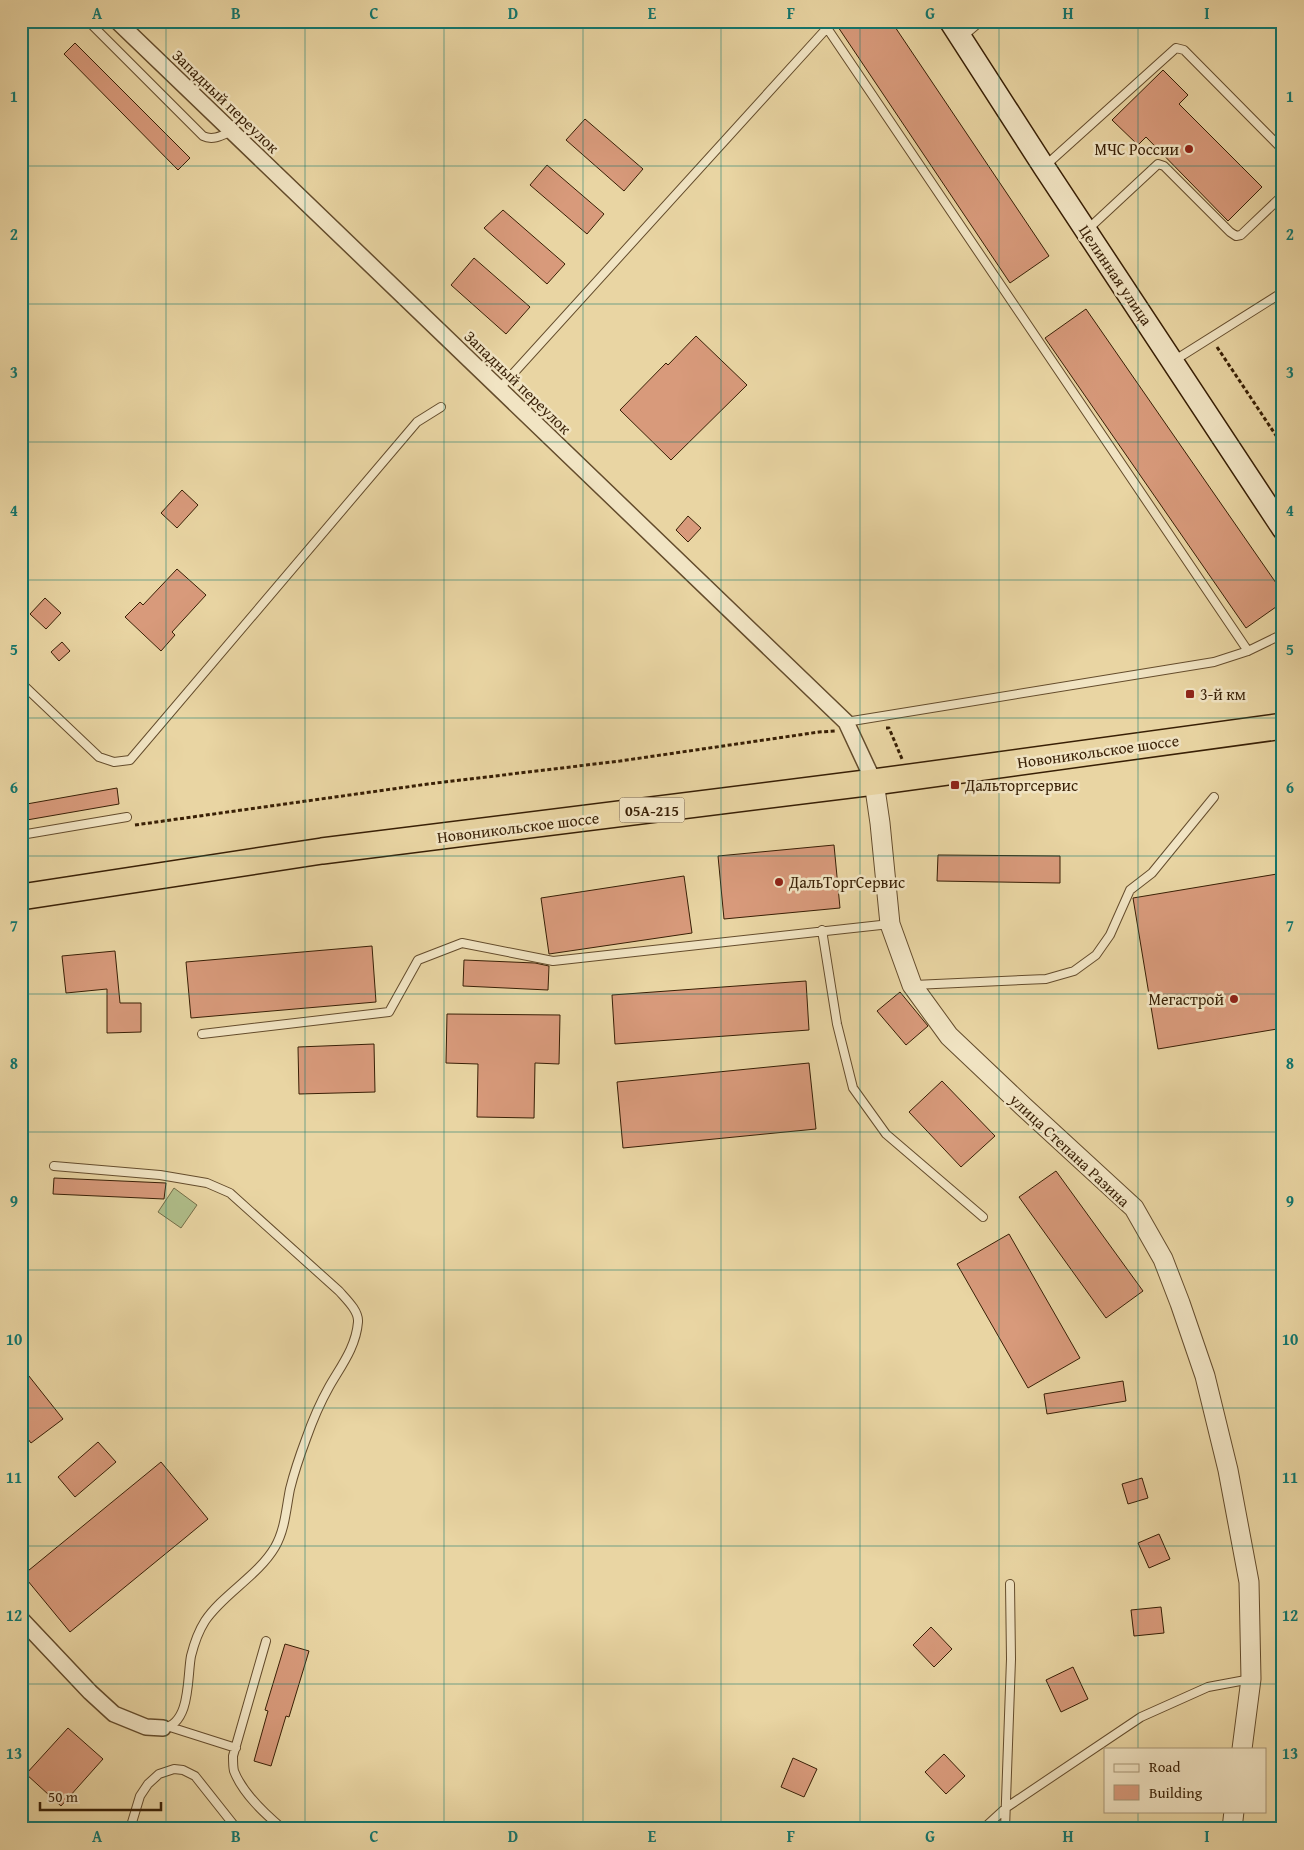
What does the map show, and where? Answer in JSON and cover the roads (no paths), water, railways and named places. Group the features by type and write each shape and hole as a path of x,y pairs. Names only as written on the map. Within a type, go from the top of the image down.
{"highway":[{"name":"Новоникольское шоссе","path":"21,897 322,851 874,782 1283,726"}],"main road":[{"name":"Целинная улица","path":"955,30 1283,529"}],"street":[{"name":"Западный переулок","path":"118,21 848,726 874,782"},
{"name":"улица Степана Разина","path":"874,782 890,924 912,985 949,1036 1134,1208 1163,1259 1180,1303 1205,1376 1228,1470 1249,1582 1250,1679 1242,1748"},
{"path":"21,1619 90,1692 114,1714 146,1727 166,1728"},
{"path":"1232,1829 1234,1812"}],"lane":[{"path":"88,21 203,136 208,139 232,131"},
{"path":"955,30 981,21"},
{"path":"500,388 825,25 1248,651"},
{"path":"1044,167 1176,48 1184,50 1283,150"},
{"path":"1086,231 1158,164 1164,166 1236,236 1241,235 1283,195"},
{"path":"1173,361 1283,292"},
{"path":"21,683 99,757 114,762 130,760 416,422 441,408"},
{"path":"848,726 1214,662 1248,651 1283,634"},
{"path":"912,985 1046,979 1074,971 1096,955 1110,936 1130,890 1152,873 1214,797"},
{"path":"21,835 127,817"},
{"path":"202,1034 389,1012 418,960 462,942 553,961 890,924"},
{"path":"822,930 837,1024 853,1088 886,1134 983,1217"},
{"path":"54,1166 160,1175 207,1183 230,1193 339,1291 359,1319 356,1336 349,1354 329,1388 306,1438 290,1487 284,1525 275,1547 266,1560 206,1620 198,1632 191,1657 187,1695 179,1719 166,1728"},
{"path":"1005,1829 1011,1660 1010,1584"},
{"path":"266,1641 233,1756 234,1770 248,1793 270,1818 283,1829"},
{"path":"983,1829 1006,1807 1141,1717 1208,1687 1250,1679"},
{"path":"166,1728 236,1748"},
{"path":"130,1829 140,1796 148,1784 159,1774 174,1769 183,1770 195,1776 237,1829"}],"place":[{"name":"МЧС России","path":"1189,149"},
{"name":"3-й км","path":"1190,694"},
{"name":"Дальторгсервис","path":"955,785"},
{"name":"ДальТоргСервис","path":"779,882"},
{"name":"Мегастрой","path":"1234,999"}]}
